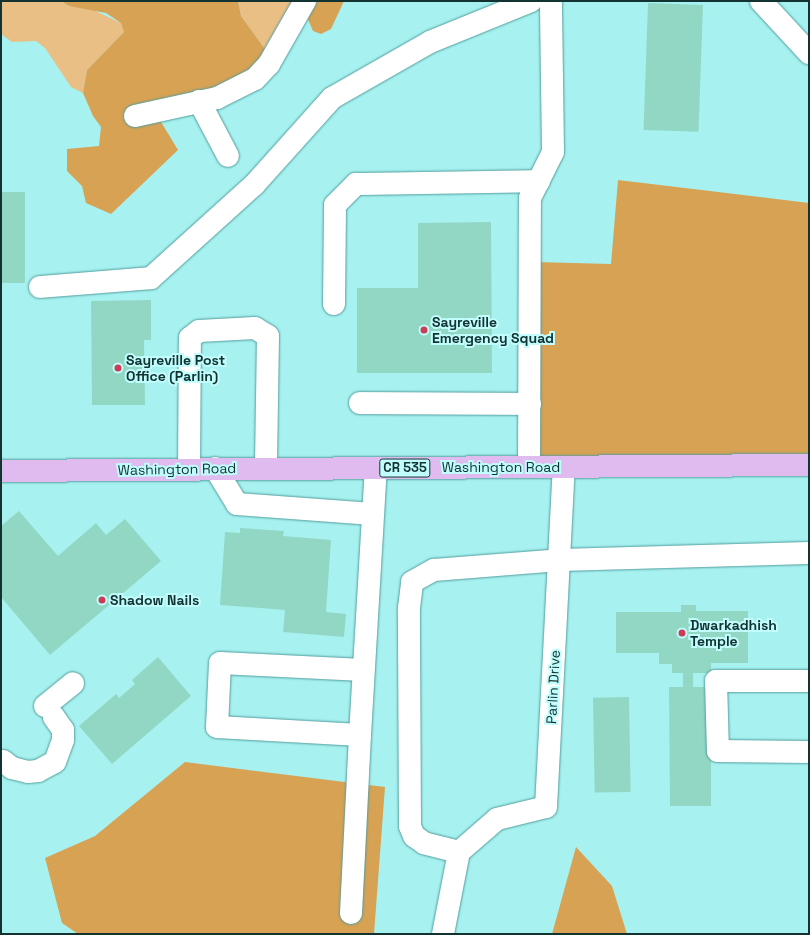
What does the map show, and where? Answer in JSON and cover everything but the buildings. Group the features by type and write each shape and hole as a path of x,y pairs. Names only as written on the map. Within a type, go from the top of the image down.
{"main road":[{"name":"Washington Road","path":"1,471 266,467 376,468 809,465"}],"street":[{"path":"135,116 217,98 254,79 269,64 305,1"},
{"path":"40,287 152,278 254,185 332,98 430,42 531,1"},
{"path":"529,467 530,198 552,152 551,1"},
{"path":"761,1 809,53"},
{"path":"199,101 228,156"},
{"path":"334,304 335,205 356,184 539,181"},
{"path":"189,469 190,338 199,330 256,328 268,336 266,467"},
{"path":"360,403 530,404"},
{"name":"Parlin Drive","path":"459,852 497,819 546,806 564,467"},
{"path":"215,468 237,504 373,514"},
{"path":"351,914 363,670 376,468"},
{"path":"443,934 459,852 424,843 414,836 410,826 408,608 412,582 434,570 560,560 809,553"},
{"path":"360,735 217,727 220,663 363,670"},
{"path":"809,681 716,681 718,751 809,752"},
{"path":"3,761 12,768 28,772 38,771 55,762 63,740 62,730 50,711 73,683"}],"shaded area":[{"path":"1,1 61,1 69,6 89,8 121,23 124,32 87,70 83,93 71,87 45,48 36,41 12,42 1,34"},
{"path":"61,1 238,1 241,16 272,59 255,79 155,112 178,150 111,214 86,203 82,186 67,171 67,149 99,146 101,127 93,116 83,93 87,70 124,32 121,23 106,13 69,6"},
{"path":"238,1 300,1 272,59 241,16"},
{"path":"300,1 344,1 331,29 321,34 313,31"},
{"path":"618,180 809,203 809,465 529,467 535,262 611,264"},
{"path":"185,762 385,787 374,934 78,934 62,923 45,858 95,836"},
{"path":"576,847 612,886 627,934 552,934"}],"place":[{"name":"Sayreville Emergency Squad","path":"424,330"},
{"name":"Sayreville Post Office (Parlin)","path":"118,368"},
{"name":"Shadow Nails","path":"102,600"},
{"name":"Dwarkadhish Temple","path":"682,633"}]}
